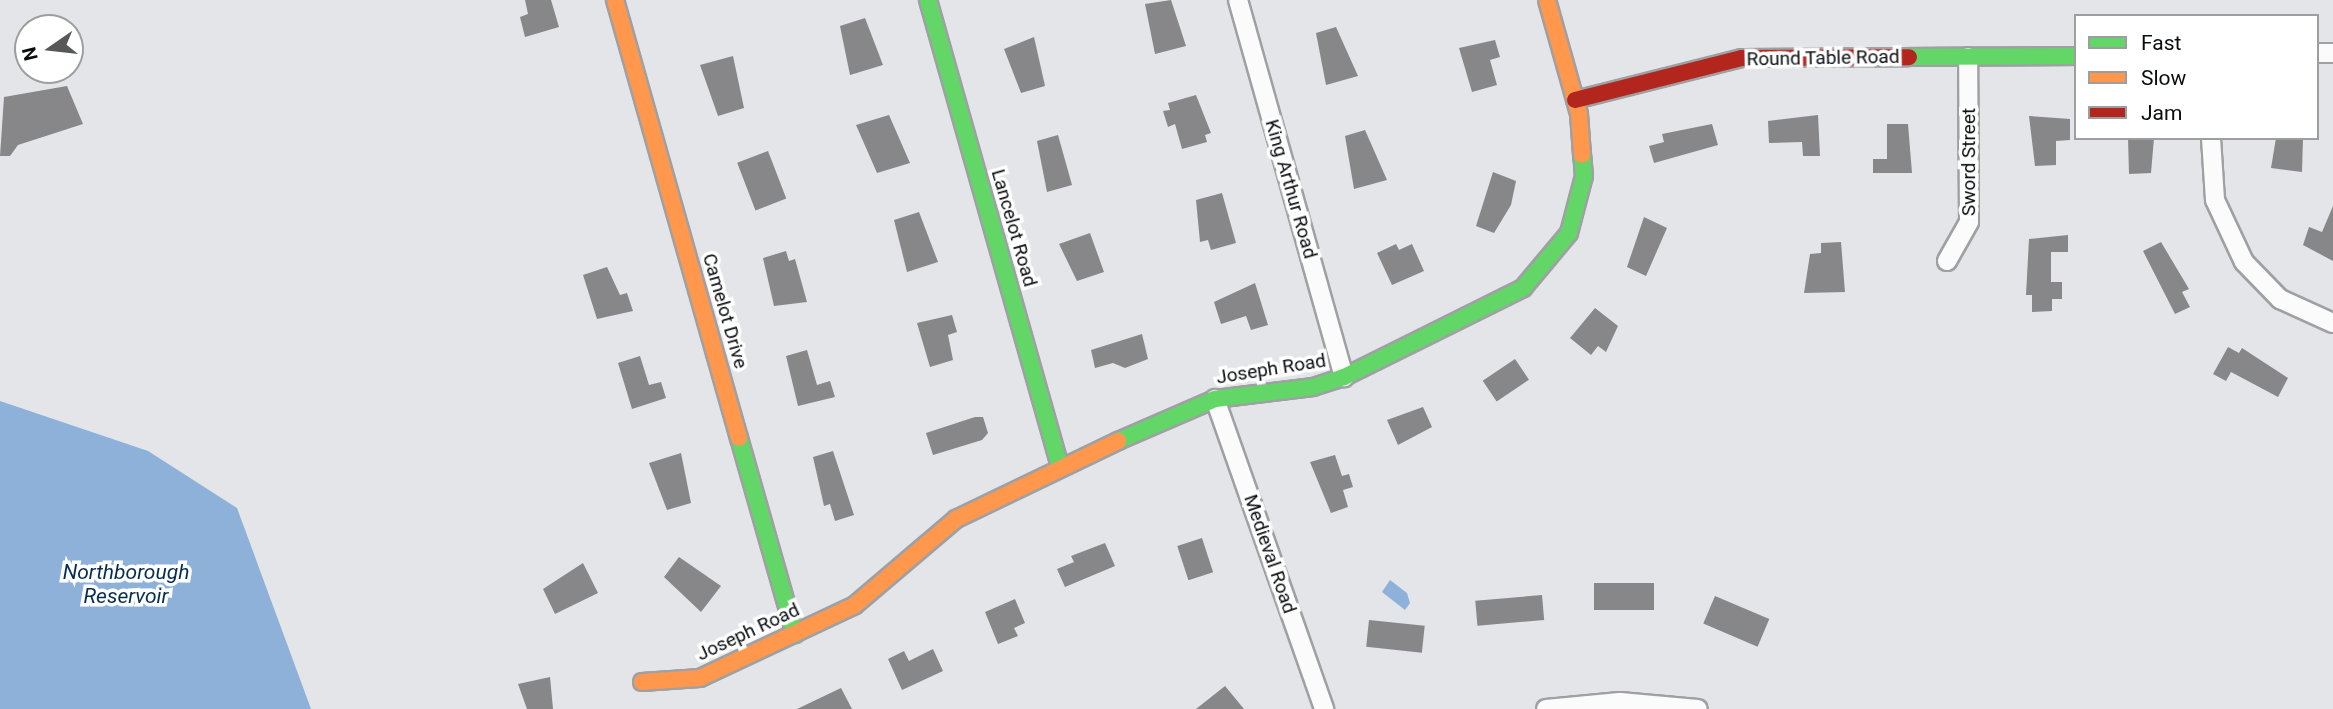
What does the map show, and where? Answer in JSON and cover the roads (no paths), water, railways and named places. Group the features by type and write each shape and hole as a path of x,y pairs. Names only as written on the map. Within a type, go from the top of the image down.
{"street":[{"name":"Camelot Drive","path":"615,0 795,634"},
{"name":"Lancelot Road","path":"928,0 1060,467"},
{"name":"King Arthur Road","path":"1238,0 1344,377"},
{"name":"Joseph Road","path":"642,682 700,678 872,596 956,519 1060,467 1215,399 1313,387 1344,377 1500,302 1555,257 1569,233 1583,183 1575,100 1547,0"},
{"name":"Round Table Road","path":"1575,100 1720,60 2074,56"},
{"name":"Sword Street","path":"1947,261 1969,222 1968,57"},
{"path":"2211,140 2216,200 2244,262 2280,299 2333,323"},
{"name":"Medieval Road","path":"1215,399 1324,709"},
{"path":"1546,709 1620,702 1698,709"}],"water":[{"name":"Northborough Reservoir","path":"0,401 148,451 237,508 311,709 0,709"},
{"path":"1390,580 1407,593 1410,603 1405,610 1382,592"}]}
